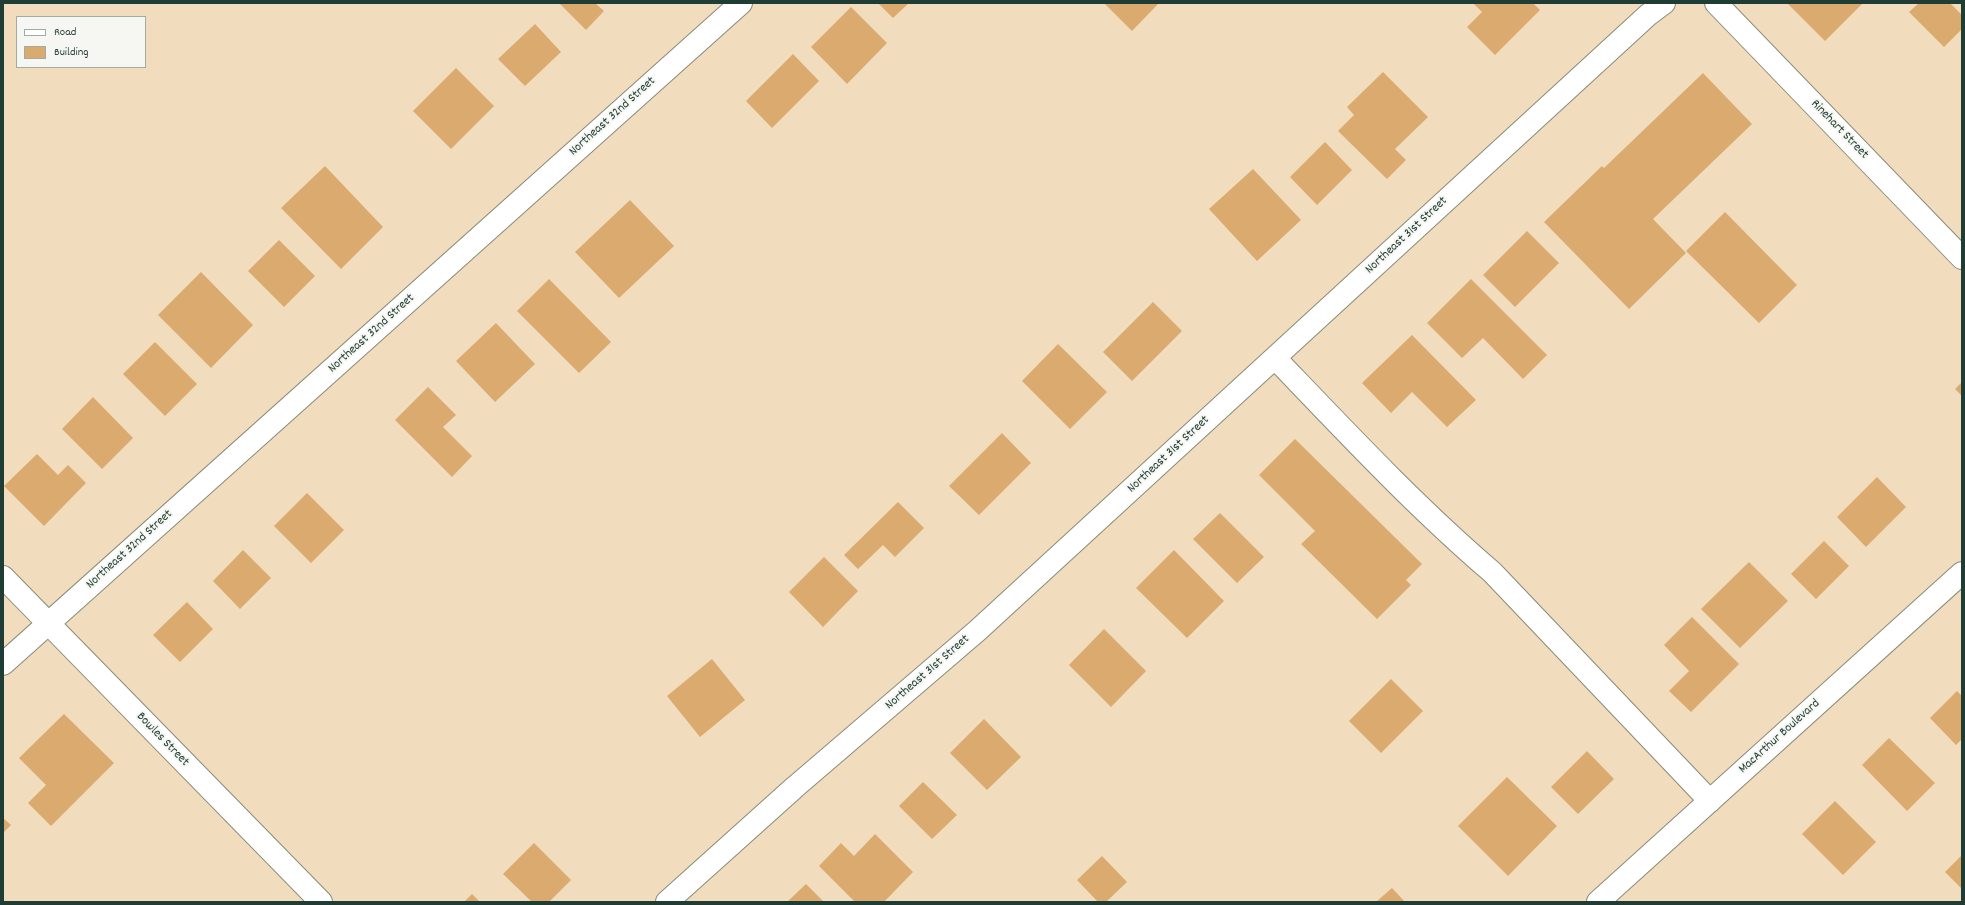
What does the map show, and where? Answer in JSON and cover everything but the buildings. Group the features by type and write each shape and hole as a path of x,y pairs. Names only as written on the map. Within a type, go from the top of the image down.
{"street":[{"name":"Northeast 32nd Street","path":"3,664 741,3"},
{"name":"Northeast 31st Street","path":"667,902 795,787 977,631 1648,15 1664,3"},
{"name":"Rinehart Street","path":"1716,3 1962,258"},
{"path":"1275,358 1329,415 1452,536 1492,572 1710,801"},
{"name":"MacArthur Boulevard","path":"1598,902 1962,573"},
{"name":"Bowles Street","path":"3,577 321,902"}]}
